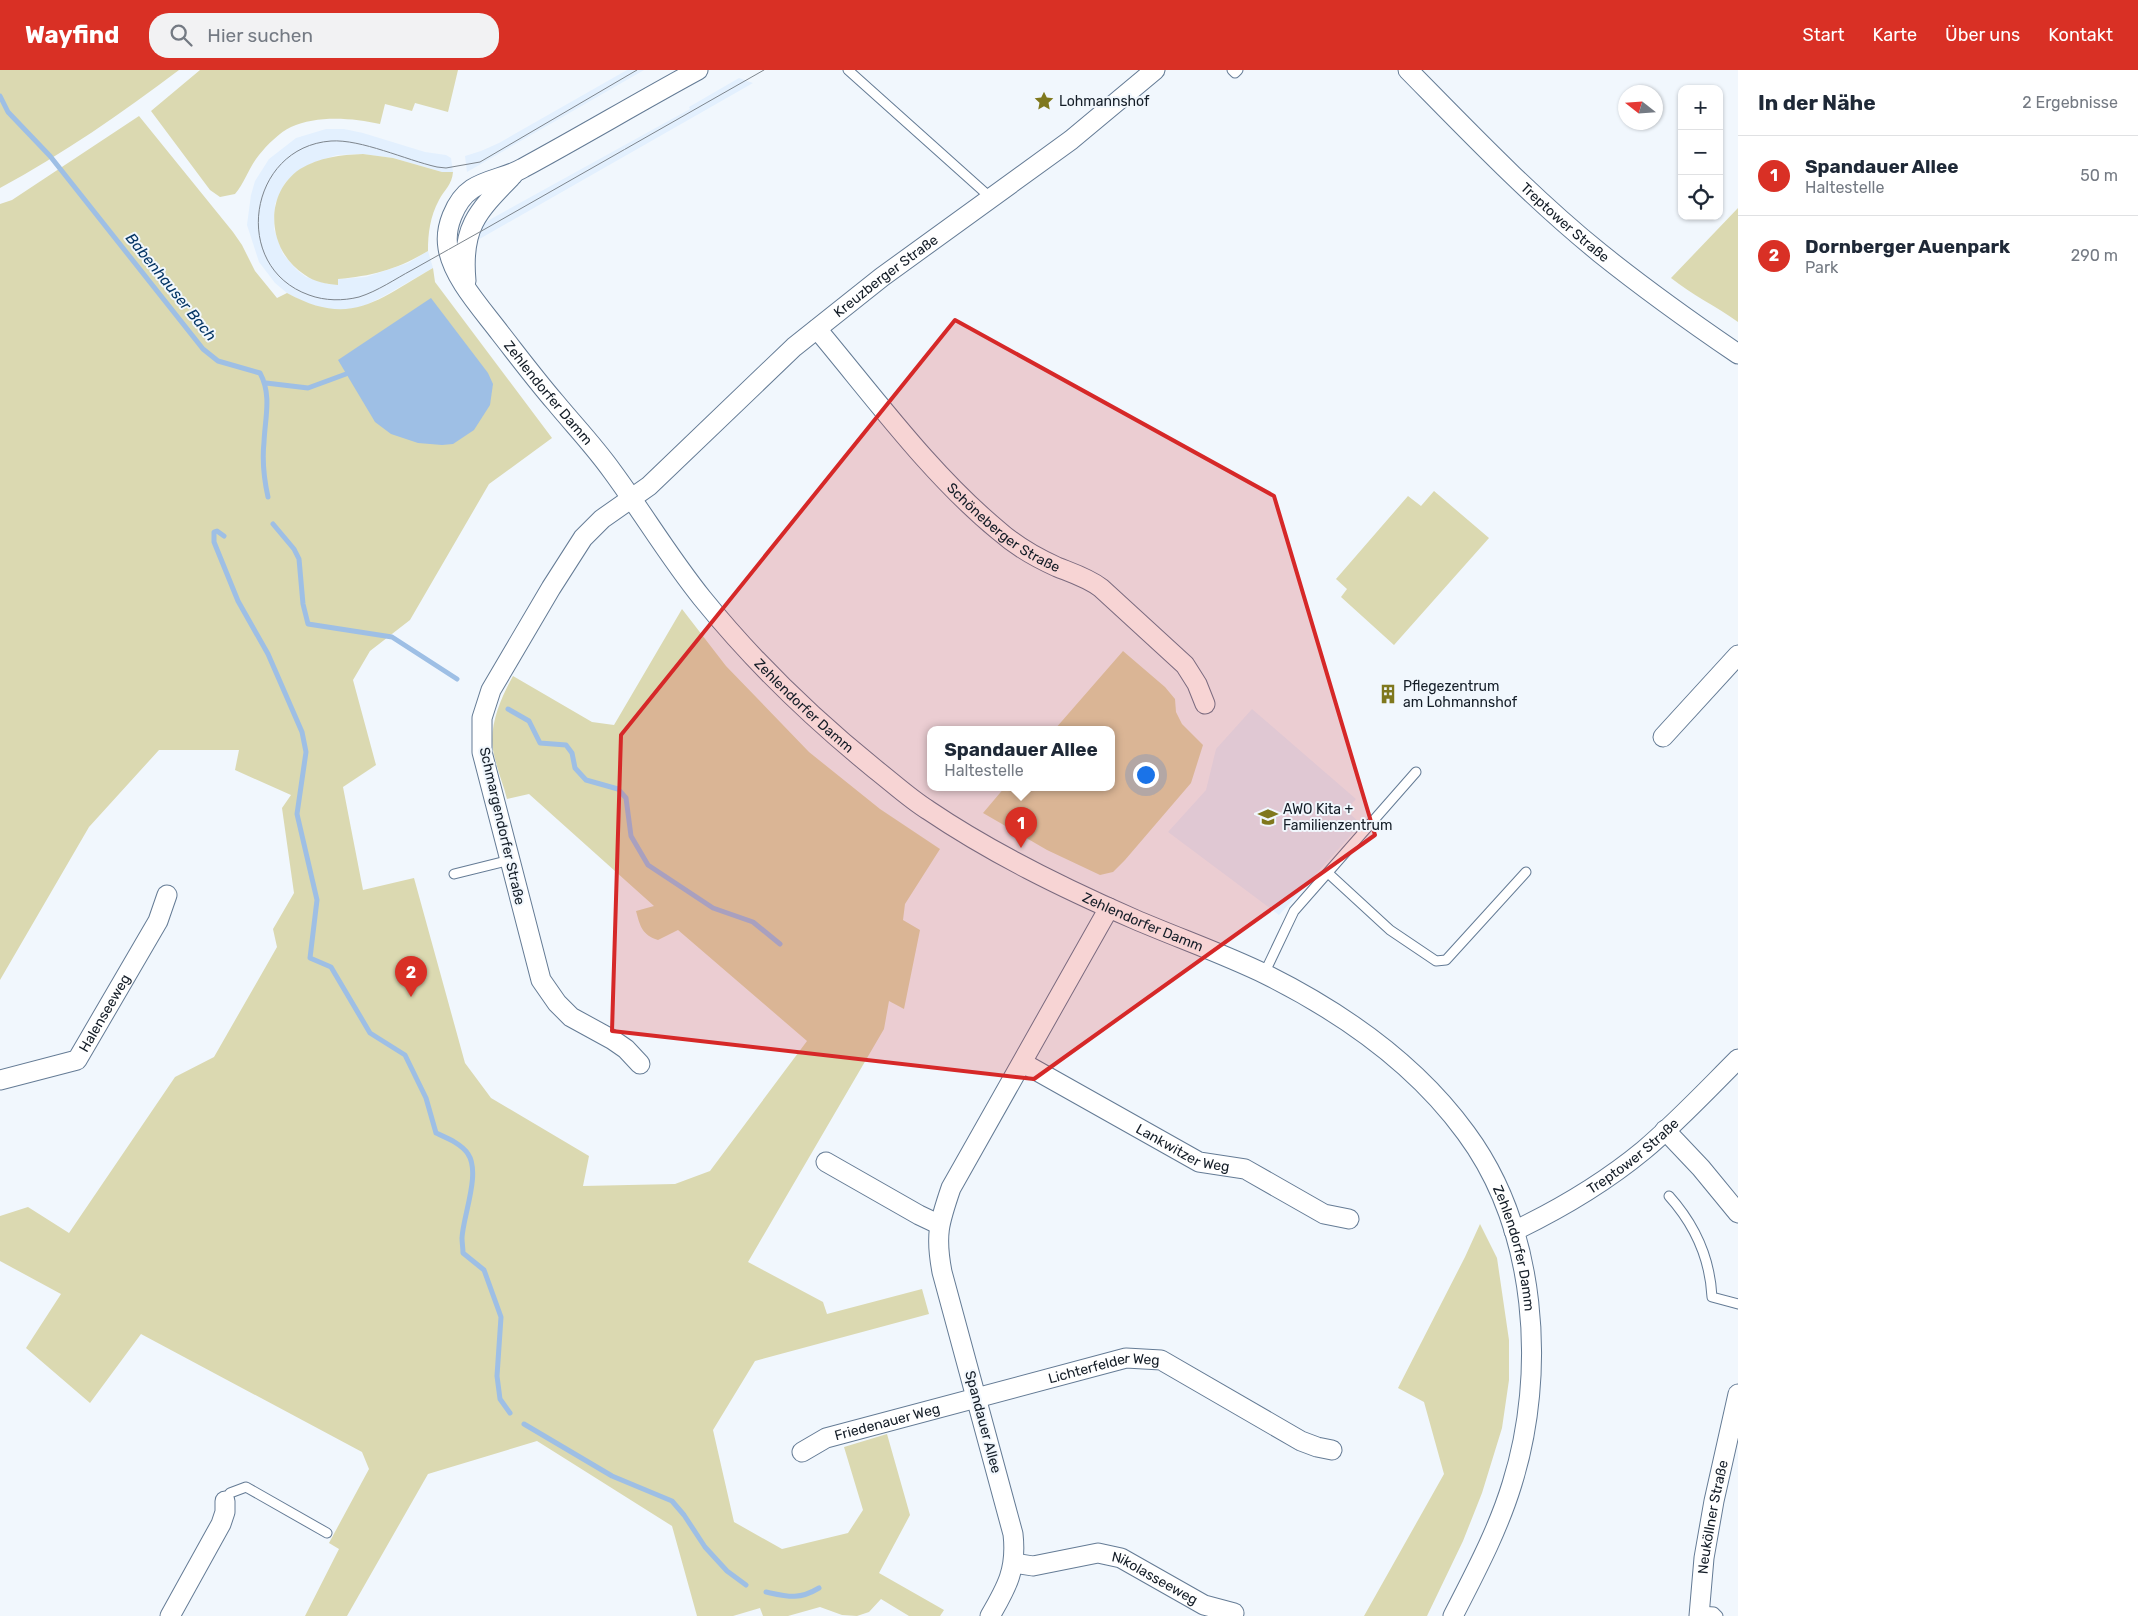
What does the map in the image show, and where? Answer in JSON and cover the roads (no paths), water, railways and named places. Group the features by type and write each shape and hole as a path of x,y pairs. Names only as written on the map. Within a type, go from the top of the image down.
{"street":[{"name":"Zehlendorfer Damm","path":"698,70 516,173 473,188 459,203 452,216 447,233 448,250 452,262 466,288 543,388 608,465 701,597 747,651 828,731 922,807 968,836 1048,880 1264,974 1334,1012 1366,1034 1405,1066 1433,1093 1466,1133 1500,1194 1514,1231 1526,1282 1530,1320 1531,1388 1527,1423 1506,1503 1453,1616"},
{"name":"Kreuzberger Straße","path":"632,499 649,486 778,360 882,277 1071,140 1155,70"},
{"name":"Treptower Straße","path":"1408,70 1529,191 1599,252 1662,301 1738,354"},
{"name":"Schöneberger Straße","path":"817,329 899,428 958,492 999,532 1033,555 1091,581 1102,588 1185,665 1198,684 1205,704"},
{"name":"Schmargendorfer Straße","path":"632,499 602,519 583,538 551,588 491,690 482,718 482,752 542,980 557,1003 571,1017 620,1044 640,1064"},
{"path":"1664,737 1738,655"},
{"name":"Halenseeweg","path":"0,1080 78,1060 158,921 167,894"},
{"name":"Spandauer Allee","path":"990,1616 1008,1584 1014,1563 1013,1534 942,1272 938,1253 938,1224 951,1188 1109,908"},
{"name":"Treptower Straße","path":"1514,1231 1541,1219 1594,1188 1644,1149 1738,1060"},
{"name":"Lankwitzer Weg","path":"1023,1063 1199,1162 1245,1169 1324,1214 1349,1219"},
{"path":"1665,1130 1702,1168 1738,1213"},
{"path":"826,1162 918,1215 938,1224"},
{"name":"Lichterfelder Weg","path":"976,1398 1126,1358 1161,1360 1301,1441 1332,1450"},
{"name":"Neuköllner Straße","path":"1700,1614 1704,1558 1714,1500 1738,1394"},
{"name":"Friedenauer Weg","path":"802,1452 826,1438 976,1398"},
{"path":"170,1616 221,1524 225,1512 225,1501"},
{"name":"Nikolasseeweg","path":"1014,1563 1034,1566 1098,1553 1113,1556 1121,1558 1204,1605 1234,1613"}],"lane":[{"path":"848,70 991,199"},
{"path":"1232,70 1235,73 1238,70"},
{"path":"1264,974 1294,911 1416,772"},
{"path":"454,874 510,860"},
{"path":"1328,873 1390,930 1436,961 1446,960 1526,872"},
{"path":"1669,1196 1683,1212 1696,1232 1711,1279 1712,1297 1738,1304"},
{"path":"225,1501 230,1493 246,1487 327,1533"},
{"name":"Neuköllner Straße","path":"1700,1614 1714,1612 1718,1616"}],"water":[{"path":"431,298 488,373 493,384 490,405 474,430 453,444 418,443 391,434 375,422 338,360"}],"waterway":[{"name":"Babenhauser Bach","path":"0,96 8,112 50,156 203,349 218,361 260,373 264,381 267,398 263,456 264,477 268,497"},
{"path":"266,383 308,388 346,374"},
{"path":"273,524 294,549 299,559 303,604 308,624 392,637 457,679"},
{"path":"224,536 217,531 214,532 214,542 238,601 268,654 302,732 306,752 297,814 317,900 310,958 331,967 370,1033 405,1055 426,1098 436,1133 458,1144 465,1150 472,1162 472,1183 462,1238 463,1253 484,1270 501,1317 497,1376 500,1399 510,1413"},
{"path":"508,709 529,721 540,743 566,745 572,753 575,768 586,780 618,789 626,798 631,836 648,865 713,908 753,922 780,944"},
{"path":"524,1424 612,1476 672,1501 684,1515 705,1547 727,1571 746,1585"},
{"path":"766,1592 800,1596 819,1588"}],"tram line":[{"path":"637,70 480,162 446,168 437,167 356,143 343,141 331,141 303,148 281,164 267,185 259,210 259,236 267,260 284,281 309,295 340,300 359,297 386,285 764,70"}],"place":[{"name":"Lohmannshof","path":"1044,101"},
{"name":"Pflegezentrum am Lohmannshof","path":"1388,694"},
{"name":"AWO Kita + Familienzentrum","path":"1268,817"},
{"name":"Spandauer Allee","path":"1021,848"},
{"name":"Dornberger Auenpark","path":"411,997"}]}
